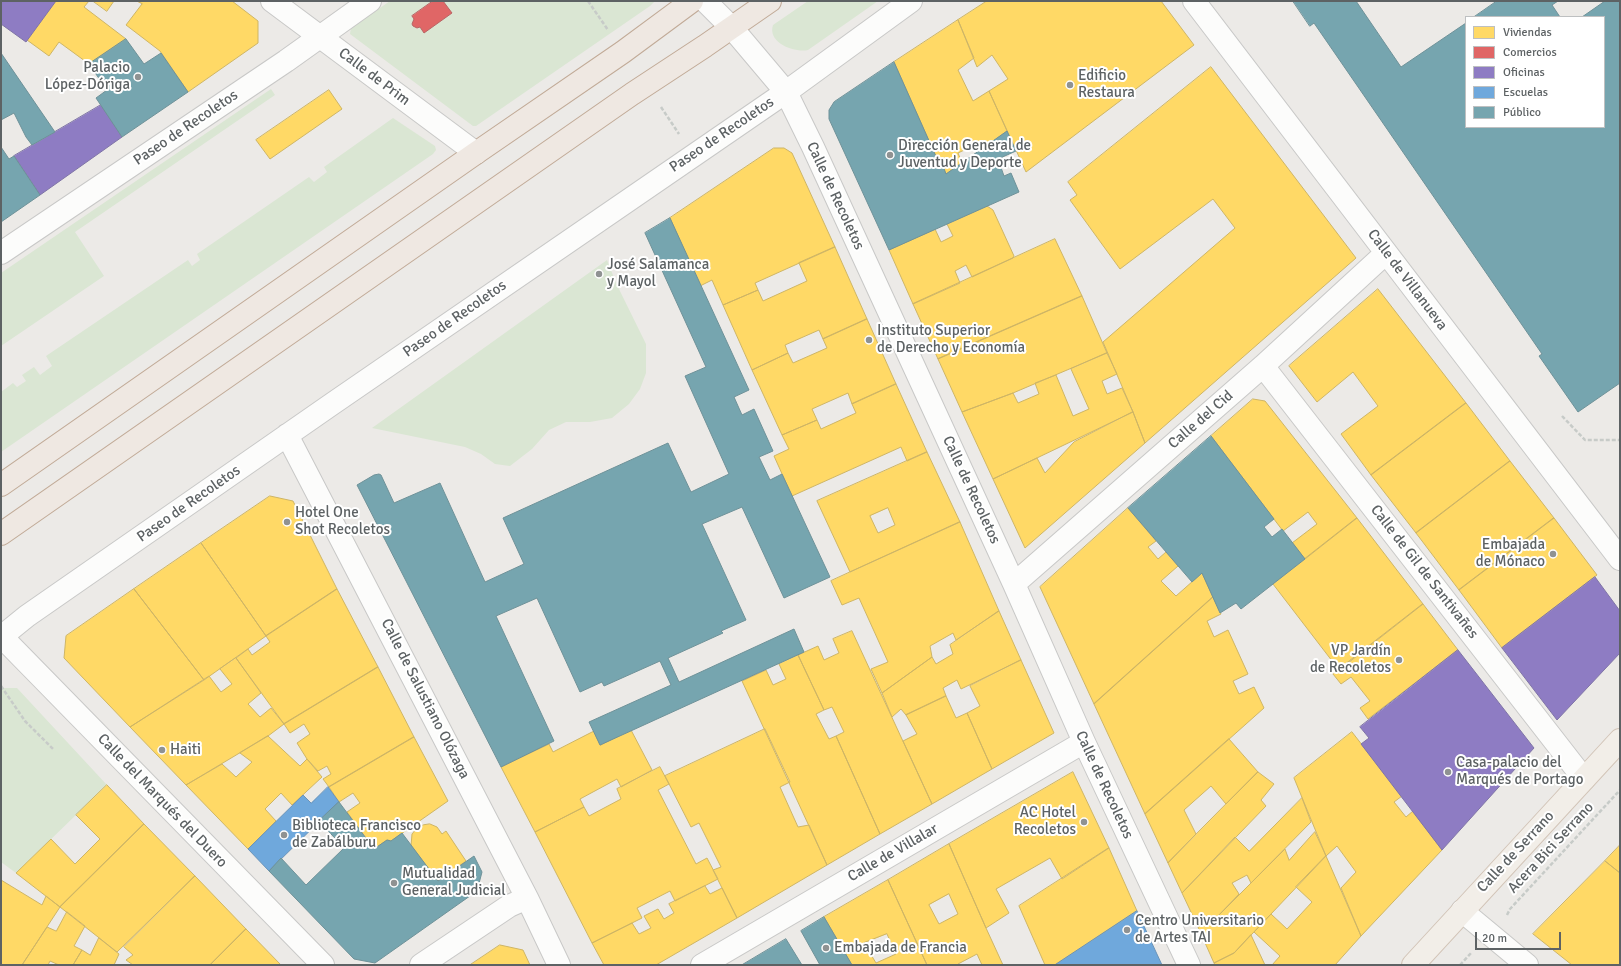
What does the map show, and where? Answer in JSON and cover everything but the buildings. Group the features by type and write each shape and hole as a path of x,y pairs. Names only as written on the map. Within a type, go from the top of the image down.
{"highway":[{"path":"1,485 623,52 692,1"},
{"path":"1,534 632,94 770,1"}],"main road":[{"name":"Calle de Serrano","path":"1413,965 1620,740"}],"street":[{"name":"Calle de Prim","path":"272,1 476,153"},
{"name":"Paseo de Recoletos","path":"1,253 292,57 370,1"},
{"name":"Calle de Recoletos","path":"705,1 732,28 786,92 1014,584 1084,742 1189,965"},
{"name":"Paseo de Recoletos","path":"1,637 27,616 287,435 786,92 911,1"},
{"name":"Calle de Villanueva","path":"1194,1 1620,559"},
{"name":"Calle del Cid","path":"1014,584 1263,366 1386,253"},
{"name":"Calle de Gil de Santivañes","path":"1263,366 1584,779"},
{"name":"Calle de Salustiano Olózaga","path":"287,435 526,898 559,965"},
{"name":"Calle del Marqués del Duero","path":"1,637 323,965"},
{"name":"Calle de Villalar","path":"702,965 1084,742"},
{"path":"421,965 509,906 526,898"},
{"path":"1462,911 1527,965"}],"path":[{"path":"1562,416 1585,440 1620,440"},
{"path":"1,686 25,721 54,750"},
{"name":"Acera Bici Serrano","path":"1505,919 1510,909 1620,790"}],"green space":[{"path":"390,1 655,1 650,6 476,126 473,126 350,34 351,28"},
{"path":"808,1 878,1 808,50 796,50 778,42 772,31 773,25"},
{"path":"271,89 275,95 75,232 104,276 1,346 1,273"},
{"path":"393,118 435,146 436,150 433,154 1,452 1,392 13,383 17,387 26,381 22,375 34,367 40,375 52,366 46,356 188,260 192,266 200,260 197,254 309,177 314,182 327,172 324,167"},
{"path":"607,260 616,283 646,344 646,373 640,389 629,404 612,418 590,422 566,422 549,430 532,449 510,466 495,464 481,454 465,447 372,428"},
{"path":"1,688 17,688 107,785 16,873 1,862"}],"place":[{"name":"Palacio López-Dóriga","path":"138,77"},
{"name":"Edificio Restaura","path":"1070,85"},
{"name":"Dirección General de Juventud y Deporte","path":"890,155"},
{"name":"José Salamanca y Mayol","path":"599,274"},
{"name":"Instituto Superior de Derecho y Economía","path":"869,340"},
{"name":"Hotel One Shot Recoletos","path":"287,522"},
{"name":"Embajada de Mónaco","path":"1553,554"},
{"name":"VP Jardín de Recoletos","path":"1399,660"},
{"name":"Haiti","path":"162,750"},
{"name":"Casa-palacio del Marqués de Portago","path":"1448,772"},
{"name":"AC Hotel Recoletos","path":"1084,822"},
{"name":"Biblioteca Francisco de Zabálburu","path":"284,835"},
{"name":"Mutualidad General Judicial","path":"394,883"},
{"name":"Centro Universitario de Artes TAI","path":"1127,930"},
{"name":"Embajada de Francia","path":"826,948"}]}
